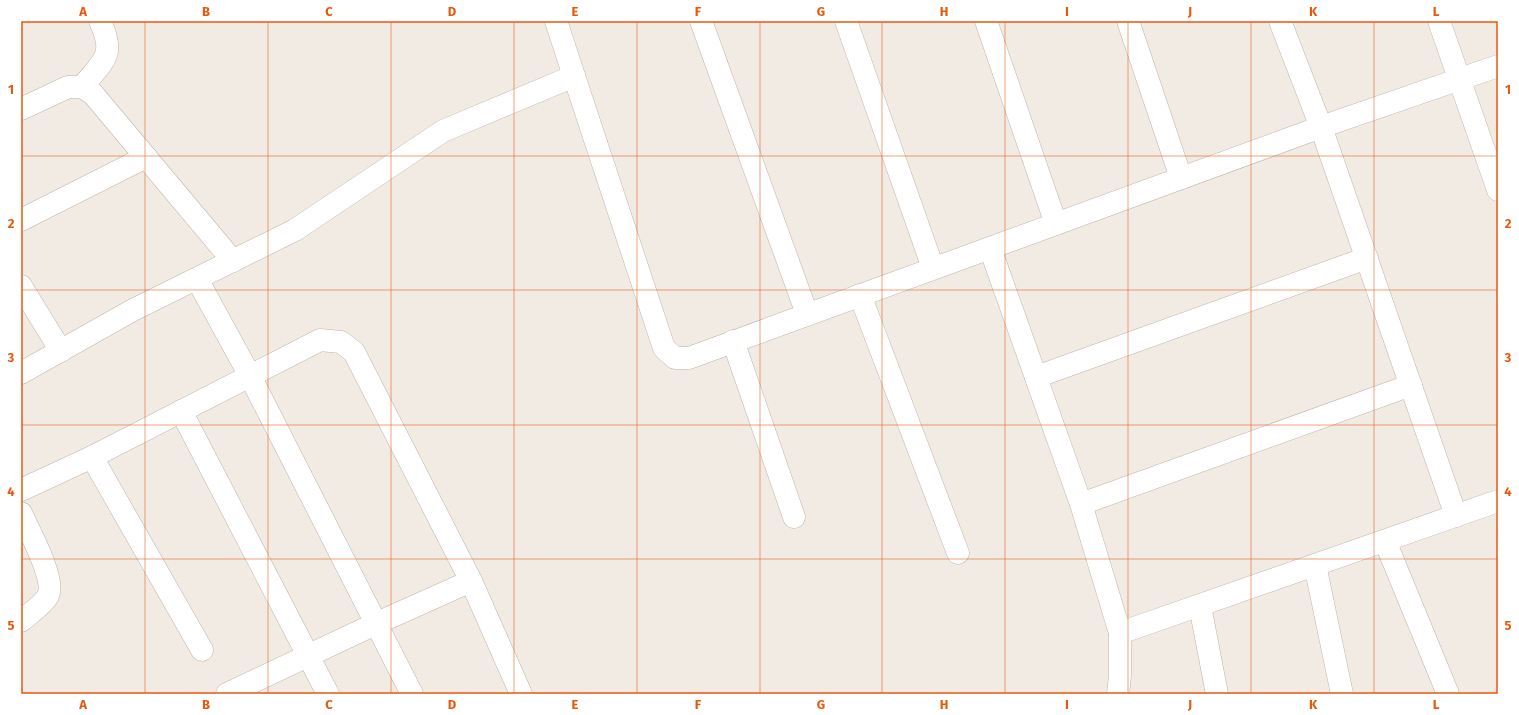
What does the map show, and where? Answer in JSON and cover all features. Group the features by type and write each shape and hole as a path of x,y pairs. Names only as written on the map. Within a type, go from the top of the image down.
{"street":[{"path":"82,87 107,57 109,46 100,21"},
{"path":"556,21 664,348 675,358 689,358 1181,178 1498,66"},
{"path":"701,21 807,314"},
{"path":"846,21 933,268"},
{"path":"986,21 1056,224"},
{"path":"1128,21 1181,178"},
{"path":"1280,21 1322,128 1456,516"},
{"path":"1439,21 1498,190"},
{"path":"21,373 133,310 294,230 443,131 574,76"},
{"path":"21,109 68,87 82,87 93,94 232,261"},
{"path":"21,220 146,157"},
{"path":"990,248 1080,504 1120,633 1120,676 1118,694"},
{"path":"1036,377 1367,258"},
{"path":"197,279 250,376 412,694"},
{"path":"21,286 61,351"},
{"path":"860,295 958,553"},
{"path":"21,490 92,457 320,340 340,342 354,352 471,581 522,694"},
{"path":"733,341 794,517"},
{"path":"1080,504 1411,385"},
{"path":"182,411 328,694"},
{"path":"92,457 202,650"},
{"path":"1120,633 1498,501"},
{"path":"21,513 49,575 51,586 48,597 21,621"},
{"path":"1385,541 1448,694"},
{"path":"1315,565 1342,694"},
{"path":"227,694 307,655 471,581"},
{"path":"1200,606 1218,694"}]}
